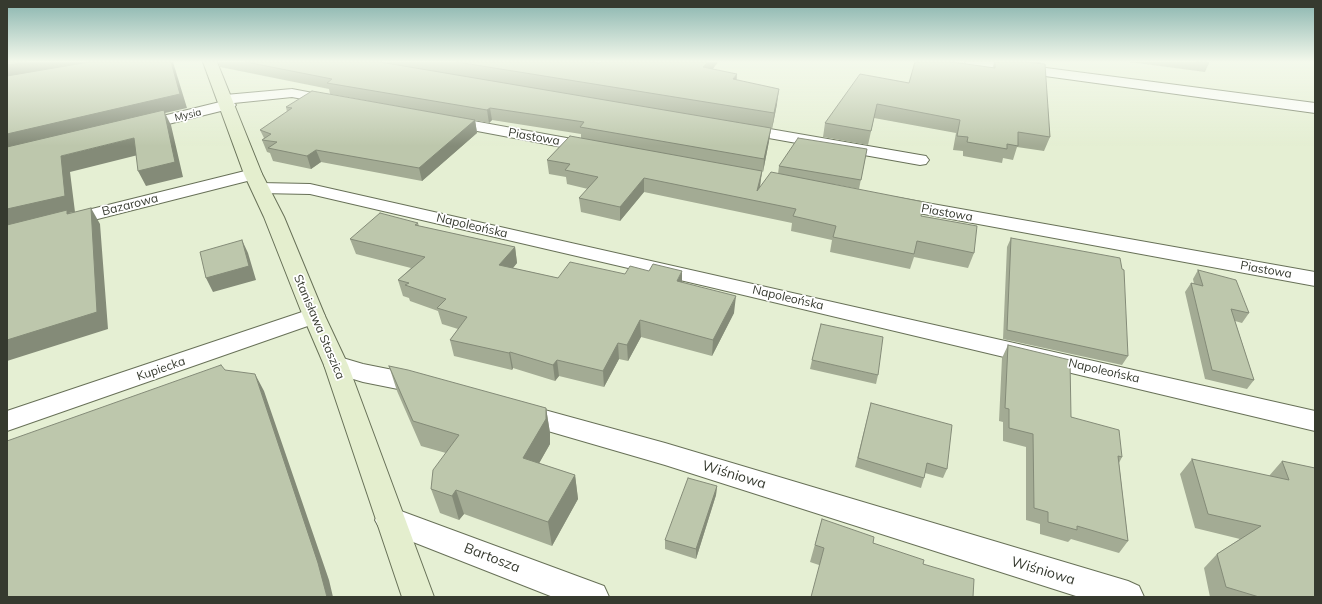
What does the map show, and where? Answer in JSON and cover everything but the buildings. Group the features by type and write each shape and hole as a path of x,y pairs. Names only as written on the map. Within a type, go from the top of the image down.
{"main road":[{"name":"Stanisława Staszica","path":"221,90 256,181 274,217 314,316 336,365 418,597"}],"street":[{"path":"1182,90 1315,108"},
{"path":"226,102 292,93 346,103"},
{"name":"Mysia","path":"127,130 226,102"},
{"name":"Piastowa","path":"433,119 613,152"},
{"path":"724,126 920,160"},
{"name":"Bazarowa","path":"7,236 256,181"},
{"name":"Napoleońska","path":"256,181 310,189 1315,420"},
{"name":"Piastowa","path":"879,200 1315,279"},
{"name":"Kupiecka","path":"7,421 314,316"},
{"path":"336,365 363,373 447,392"},
{"name":"Wiśniowa","path":"500,407 665,454 1128,597"},
{"name":"Bartosza","path":"390,520 594,597"}]}
